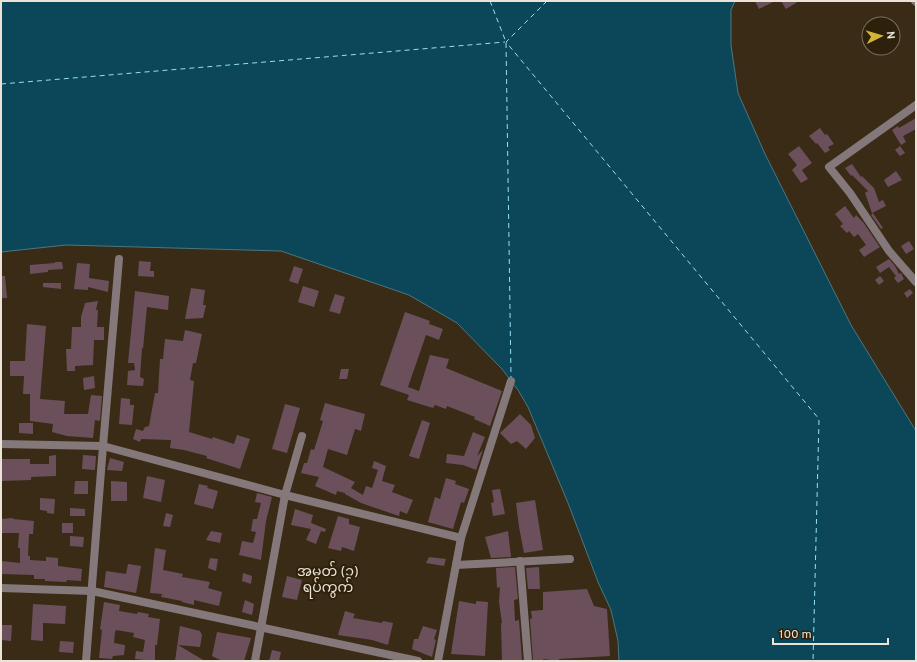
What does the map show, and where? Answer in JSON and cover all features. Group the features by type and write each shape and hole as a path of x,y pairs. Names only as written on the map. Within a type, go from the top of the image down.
{"street":[{"path":"916,105 829,167 850,194 889,251 916,282"},
{"path":"86,661 119,260"},
{"path":"438,661 460,538 511,381"},
{"path":"255,661 284,495 302,436"},
{"path":"1,444 103,446 284,495 460,538"},
{"path":"456,565 570,559"},
{"path":"520,562 528,661"},
{"path":"1,588 92,591 418,661"}],"water":[{"path":"1,1 735,1 731,10 731,45 738,93 765,154 851,325 916,431 916,661 619,661 618,641 611,610 598,582 568,503 528,407 518,390 502,369 457,323 409,295 281,251 66,245 1,252"}],"building":[{"path":"755,1 775,1 759,9"},
{"path":"781,1 799,1 786,9"},
{"path":"916,118 916,129 903,136 906,142 901,145 892,130 898,126 899,128"},
{"path":"820,128 825,135 827,134 834,144 828,147 830,150 825,153 809,136"},
{"path":"799,146 812,163 802,170 808,179 801,183 792,170 797,165 788,154"},
{"path":"900,146 905,153 900,156 895,150"},
{"path":"852,164 861,177 862,176 874,188 879,202 883,200 886,206 872,213 865,193 868,191 852,175 851,176 845,168"},
{"path":"896,171 902,180 888,187 884,180"},
{"path":"845,206 854,218 856,215 863,222 880,247 864,257 859,250 866,245 858,234 854,237 849,231 847,233 840,226 843,224 835,214"},
{"path":"873,213 883,228 881,229 871,215"},
{"path":"909,241 914,249 906,254 901,246"},
{"path":"889,259 904,279 898,283 894,278 896,276 889,267 880,273 876,267"},
{"path":"139,261 151,262 150,271 154,271 154,277 138,276"},
{"path":"62,262 63,269 48,270 48,272 30,274 30,265"},
{"path":"77,263 90,264 89,278 109,281 108,292 88,287 88,290 74,289"},
{"path":"294,266 303,269 298,284 289,281"},
{"path":"1,276 5,276 7,298 1,298"},
{"path":"880,276 884,281 879,285 875,280"},
{"path":"43,283 61,283 61,289 43,287"},
{"path":"303,286 319,291 314,307 298,302"},
{"path":"191,288 205,290 203,305 206,305 203,318 185,319"},
{"path":"910,289 913,293 907,298 904,293"},
{"path":"135,291 169,296 168,310 147,307 140,377 144,379 143,386 127,385 128,371 135,370 134,363 128,363"},
{"path":"335,294 345,297 340,314 329,311"},
{"path":"98,301 96,310 98,310 97,327 104,327 104,340 94,340 93,365 75,366 75,371 67,371 66,349 71,349 72,327 81,327 81,317 85,303"},
{"path":"405,312 430,321 429,324 443,329 439,340 426,335 408,387 419,391 430,355 449,359 446,368 502,391 490,426 474,419 475,417 447,406 446,409 435,405 433,408 407,400 409,395 380,385"},
{"path":"27,324 46,326 40,399 65,401 64,414 88,414 91,395 102,396 100,421 95,420 93,438 67,436 52,432 53,424 30,421 30,394 23,394 24,376 10,376 10,361 25,361"},
{"path":"185,330 202,334 196,363 193,363 190,380 194,381 189,432 212,439 213,437 234,444 237,435 250,439 240,469 206,458 207,456 170,448 171,440 141,439 140,442 133,439 136,429 143,431 145,427 149,426 155,393 158,393 160,359 163,359 165,339 183,341"},
{"path":"341,369 349,369 347,379 339,379"},
{"path":"94,376 95,388 84,390 83,378"},
{"path":"121,398 130,399 130,405 134,405 132,425 119,424"},
{"path":"325,403 365,414 361,431 355,429 347,455 328,449 323,467 355,482 351,488 363,495 366,486 372,488 378,470 372,468 374,461 386,466 382,481 395,485 392,492 413,500 407,514 400,511 399,516 361,503 345,493 337,491 336,495 315,486 319,477 301,473 304,463 307,463 311,449 314,450 323,421 320,420"},
{"path":"285,404 300,408 287,453 272,449"},
{"path":"520,414 531,425 535,438 526,449 517,441 511,444 500,433"},
{"path":"422,420 430,423 419,459 409,456"},
{"path":"19,423 33,423 33,434 19,433"},
{"path":"473,432 485,437 477,456 483,450 476,470 463,465 446,463 447,454 464,456"},
{"path":"56,455 56,476 31,477 31,480 1,481 1,459 30,459 30,464 49,464 49,456"},
{"path":"83,455 96,456 95,470 82,469"},
{"path":"110,458 124,462 122,471 107,470"},
{"path":"147,476 165,480 161,502 143,498"},
{"path":"446,478 456,481 455,484 469,489 464,503 461,502 453,529 428,522 435,497 440,499"},
{"path":"75,481 88,481 88,494 74,494"},
{"path":"111,481 127,482 127,501 111,501"},
{"path":"199,484 208,486 207,488 218,491 213,509 194,504"},
{"path":"500,489 505,514 493,516 491,503 494,502 492,490"},
{"path":"257,493 272,497 266,521 261,560 239,555 242,541 253,543 256,532 251,531 253,519 257,519 261,503 255,502"},
{"path":"40,498 55,499 54,514 40,510"},
{"path":"535,500 543,550 524,553 516,503"},
{"path":"70,508 85,509 85,516 70,516"},
{"path":"295,509 313,515 311,523 326,529 325,532 321,531 316,544 306,540 311,529 291,525"},
{"path":"166,513 173,515 170,527 163,526"},
{"path":"338,516 349,519 349,524 360,527 354,551 342,547 341,551 328,548"},
{"path":"13,518 34,521 33,534 29,534 28,556 30,556 30,560 46,561 46,557 58,558 58,566 82,569 81,581 45,581 45,579 34,579 34,575 1,574 2,561 20,563 20,548 18,548 19,533 1,533 1,519"},
{"path":"62,523 73,523 73,533 62,533"},
{"path":"211,531 222,533 220,543 206,540"},
{"path":"508,531 511,557 491,558 485,537"},
{"path":"70,536 84,537 83,547 70,546"},
{"path":"155,548 166,550 163,570 183,574 182,577 210,582 208,588 222,592 219,606 194,600 194,605 161,597 162,594 150,593"},
{"path":"429,557 446,559 444,566 426,563"},
{"path":"210,558 218,559 216,571 208,568"},
{"path":"128,564 141,566 136,593 104,587 106,571 126,574"},
{"path":"515,567 518,599 514,600 515,621 519,620 522,661 502,661 502,623 499,602 500,587 497,588 496,568"},
{"path":"539,567 540,589 528,589 526,568"},
{"path":"243,573 252,576 251,584 242,581"},
{"path":"287,576 302,580 297,600 282,597"},
{"path":"587,589 594,606 607,609 610,656 559,659 559,661 543,659 544,661 533,661 530,619 532,618 531,611 543,610 543,592"},
{"path":"245,600 254,604 252,615 242,612"},
{"path":"459,601 476,604 476,601 488,602 485,656 451,654"},
{"path":"104,602 120,605 119,611 149,614 148,617 160,619 157,645 155,645 155,661 135,659 136,651 143,652 145,640 133,637 134,633 116,630 114,643 125,645 124,655 113,656 112,659 99,658 102,630 100,629"},
{"path":"33,604 66,606 65,624 43,623 43,641 31,640"},
{"path":"345,611 355,614 353,618 382,623 383,621 393,623 388,645 372,640 338,635"},
{"path":"1,625 12,625 11,641 1,640"},
{"path":"180,626 200,631 202,635 200,647 178,645 205,661 175,661"},
{"path":"423,626 437,630 434,639 436,640 432,657 412,649 414,639 418,639"},
{"path":"217,632 251,638 244,661 222,661 212,656"},
{"path":"60,641 74,642 73,653 59,652"},
{"path":"272,650 281,652 279,661 269,661"}],"ferry route":[{"path":"490,1 506,42 511,377"},
{"path":"547,1 506,42 819,419 813,661"},
{"path":"1,84 505,42"}],"district":[{"name":"အမှတ် (၁) ရပ်ကွက်","path":"328,580"}]}
